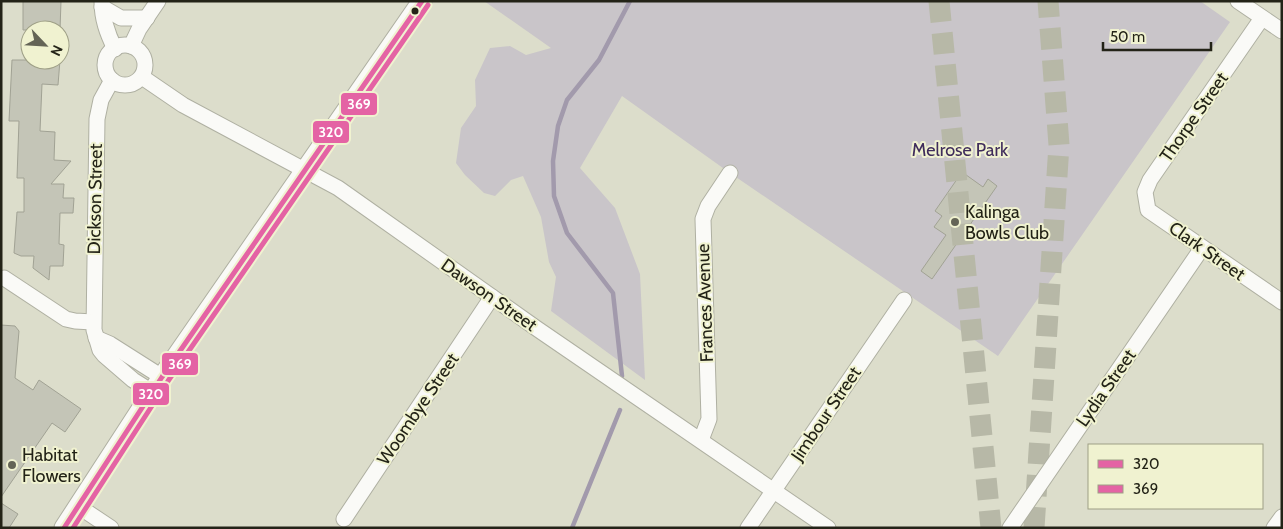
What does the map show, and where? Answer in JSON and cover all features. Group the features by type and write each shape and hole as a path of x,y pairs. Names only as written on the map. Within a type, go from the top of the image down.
{"main road":[{"path":"64,528 157,385 422,1"}],"street":[{"path":"131,46 139,29 158,1"},
{"path":"1238,1 1282,32"},
{"path":"102,4 120,18 146,18"},
{"path":"102,4 105,27 115,49"},
{"name":"Thorpe Street","path":"1145,192 1150,180 1262,18"},
{"path":"126,45 137,49 144,59 142,77 131,84 124,85 112,80 108,76 107,58 115,49 126,45"},
{"name":"Dawson Street","path":"142,77 189,109 338,188 492,297 828,528"},
{"name":"Dickson Street","path":"112,80 101,100 97,119 93,322 96,338 110,344 157,385"},
{"name":"Frances Avenue","path":"701,440 708,420 702,226 704,212 730,174"},
{"name":"Clark Street","path":"1145,192 1148,210 1282,302"},
{"name":"Lydia Street","path":"1010,528 1202,248"},
{"path":"4,278 66,319 93,322"},
{"name":"Woombye Street","path":"344,520 492,297"},
{"name":"Jimbour Street","path":"748,528 904,300"},
{"path":"78,506 111,528"}],"green space":[{"name":"Melrose Park","path":"484,1 1200,1 1230,22 998,356 730,173 622,96 580,168 615,208 640,274 645,380 551,311 556,277 549,262 541,217 523,176 511,180 495,196 484,193 465,175 456,163 461,128 476,106 475,80 490,48 510,46 526,55 551,48"}],"building":[{"path":"23,1 61,1 60,20 23,20"},
{"path":"12,60 20,60 20,70 59,70 58,85 42,84 40,131 55,132 54,160 71,161 51,184 64,184 63,198 74,198 73,213 60,213 59,244 64,245 63,266 50,266 49,280 33,268 34,256 21,256 14,253 17,212 24,212 24,178 17,178 19,121 9,121"},
{"name":"Kalinga Bowls Club","path":"962,172 983,187 988,179 997,186 932,279 921,271 946,235 934,227 942,216 935,211"},
{"path":"1,325 15,326 19,331 15,378 33,390 39,380 81,409 65,432 52,423 1,497"},
{"path":"1,503 18,514 9,528 1,528"}],"waterway":[{"path":"622,376 613,293 567,233 554,196 553,161 558,126 567,100 599,60 630,1"},
{"path":"572,528 620,410"}],"tunnel":[{"path":"939,1 991,528"},
{"path":"1034,528 1059,145 1048,1"}],"transit line":[{"name":"320","path":"64,528 162,377 422,1"},
{"name":"369","path":"73,528 168,381 428,5"}],"place":[{"name":"Kalinga Bowls Club","path":"955,222"},
{"name":"Habitat Flowers","path":"12,465"}]}
